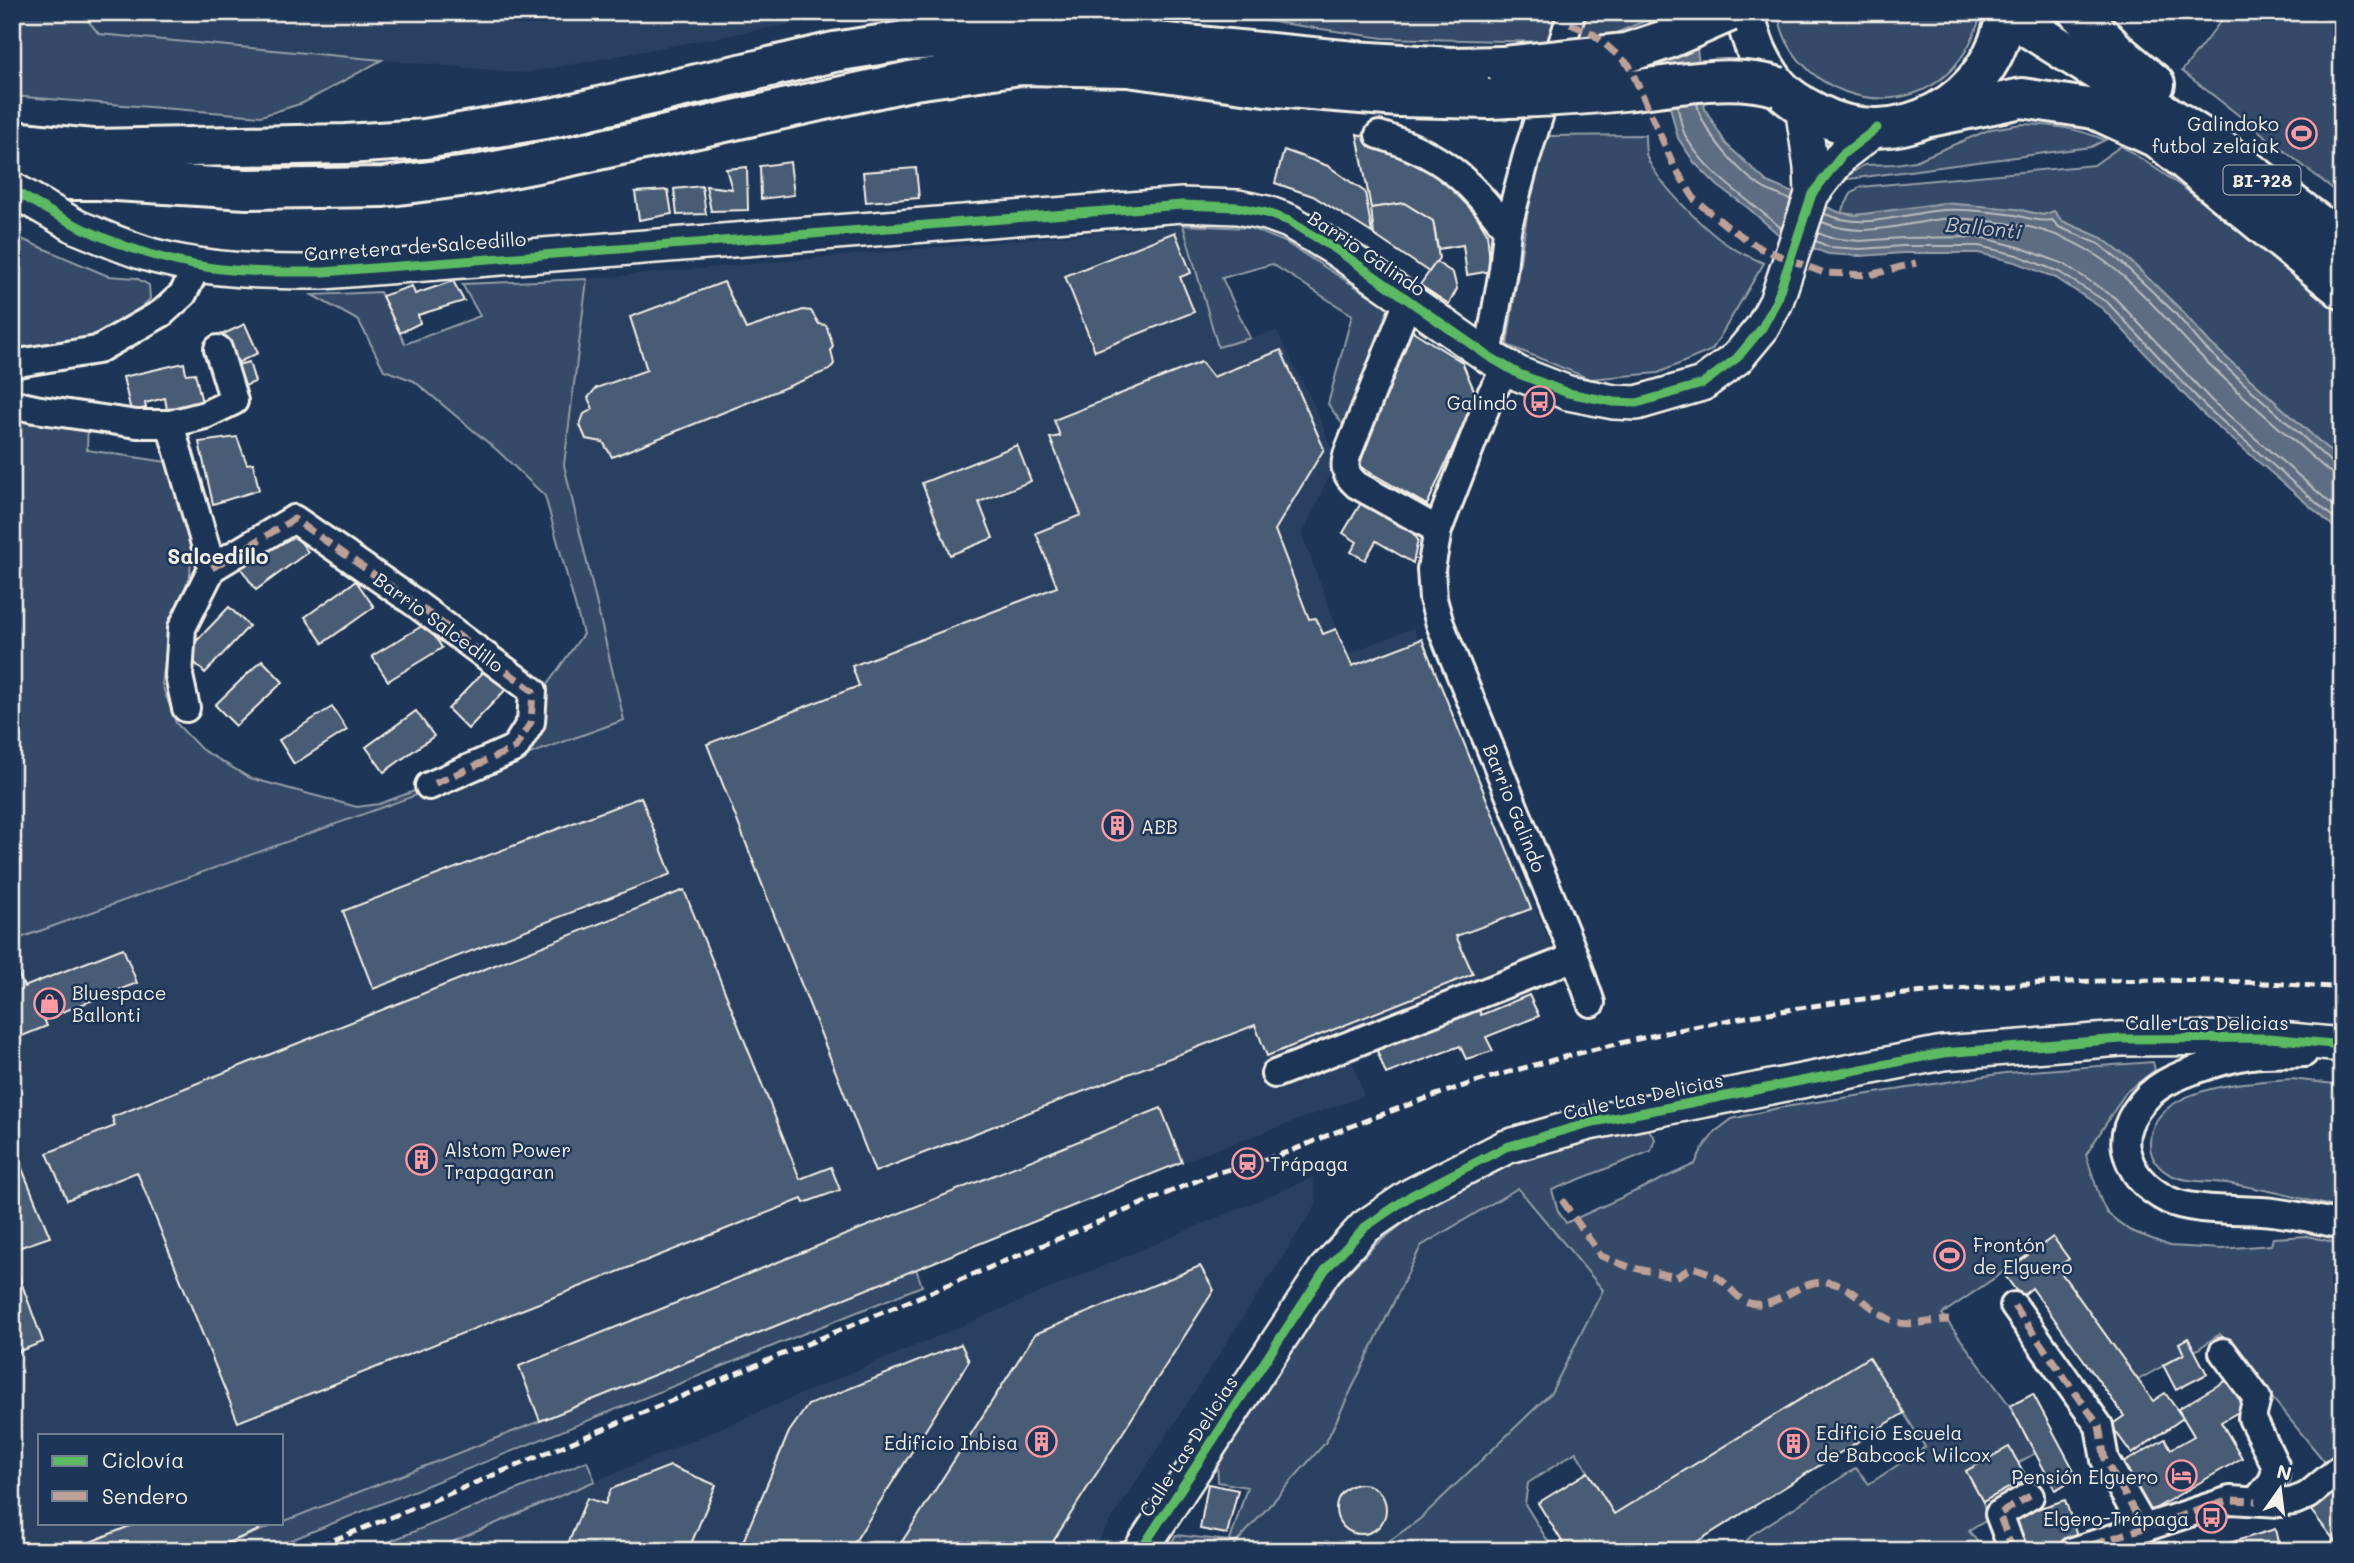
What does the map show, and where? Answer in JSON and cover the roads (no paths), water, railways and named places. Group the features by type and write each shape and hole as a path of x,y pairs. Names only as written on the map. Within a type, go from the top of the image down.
{"main road":[{"path":"12,141 92,149 425,139 556,117 834,52 904,41 989,36 1135,40 1288,55 1451,66 1552,63 1626,53 1665,40 1729,12"},
{"path":"1744,12 1754,50 1790,96"},
{"name":"BI-728","path":"1930,117 1962,96 1987,67 2003,33 2006,12"},
{"name":"BI-728","path":"2018,12 2023,21 2043,38 2178,122 2256,176 2342,242"},
{"path":"2078,12 2117,52 2157,86 2178,122"},
{"path":"12,180 99,180 247,190 383,187 476,175 915,80 1021,65 1128,67 1265,86 1399,97 1455,99 1622,92 1706,81 1759,81 1790,96"},
{"name":"BI-728","path":"1790,96 1825,118 1851,126 1877,128 1904,125 2022,98 2094,109 2159,139 2342,289"},
{"path":"12,119 283,145"},
{"path":"12,209 85,200 178,198 247,190"}],"street":[{"name":"Barrio Galindo","path":"1572,12 1527,155 1507,230 1497,361 1491,394 1438,530 1431,569 1433,599 1440,624 1575,957 1591,1003"},
{"path":"1790,96 1811,167 1812,194"},
{"path":"1812,194 1843,154 1877,128"},
{"path":"1379,135 1427,153 1456,172 1482,196 1507,230"},
{"name":"Carretera de Salcedillo","path":"12,190 77,227 155,256 197,266 254,272 323,272 836,232"},
{"name":"Barrio Galindo","path":"836,232 1182,205 1238,207 1267,213 1289,221 1337,250 1497,361 1568,393 1614,402 1637,402 1702,384 1737,358 1762,328 1776,302 1812,194"},
{"path":"12,364 97,350 162,313 183,294 197,266"},
{"name":"Barrio Galindo","path":"1408,301 1349,450 1345,470 1357,485 1438,530"},
{"path":"12,404 137,424 170,424 205,415 234,401 218,349"},
{"path":"170,424 212,568 182,628 179,676 186,708"},
{"name":"Barrio Salcedillo","path":"212,568 294,519 412,601 533,691 531,722 515,748 429,786"},
{"path":"1275,1074 1575,957"},
{"name":"Calle Las Delicias","path":"1140,1551 1325,1270 1366,1227 1412,1195 1506,1147 1589,1123 1943,1053 2121,1039 2270,1038 2342,1045"},
{"path":"2342,1057 2309,1053 2251,1055 2165,1083 2144,1100 2129,1123 2125,1142 2130,1166 2147,1188 2171,1201 2208,1208 2274,1212 2342,1225"},
{"path":"2014,1306 2099,1426 2105,1460 2144,1528"},
{"path":"2223,1352 2258,1398 2252,1418 2276,1465 2271,1483 2256,1501"},
{"path":"2073,1551 2230,1500 2280,1503 2294,1500 2308,1495 2342,1466"},
{"path":"2013,1551 1999,1514 2030,1496"}],"water":[{"name":"Ballonti","path":"1646,12 1692,12 1705,109 1726,144 1767,182 1841,213 1856,215 1944,203 2016,209 2043,215 2054,211 2062,221 2102,238 2179,308 2210,343 2342,462 2342,534 2201,412 2103,309 2056,278 2015,262 1978,253 1860,256 1828,254 1779,235 1718,186 1694,162 1678,138"}],"railway":[{"path":"306,1551 1213,1174 1285,1153 1409,1105 1520,1069 1620,1043 1722,1021 1824,1004 1927,992 2135,980 2342,988"}],"place":[{"name":"Galindoko futbol zelaiak","path":"2302,134"},
{"name":"Galindo","path":"1540,402"},
{"name":"ABB","path":"1118,826"},
{"name":"Bluespace Ballonti","path":"49,1003"},
{"name":"Alstom Power Trapagaran","path":"421,1160"},
{"name":"Trápaga","path":"1247,1163"},
{"name":"Frontón de Elguero","path":"1950,1255"},
{"name":"Edificio Inbisa","path":"1041,1442"},
{"name":"Edificio Escuela de Babcock Wilcox","path":"1793,1443"},
{"name":"Pensión Elguero","path":"2181,1476"},
{"name":"Elgero-Trápaga","path":"2212,1518"}],"district":[{"name":"Salcedillo","path":"218,555"}]}
